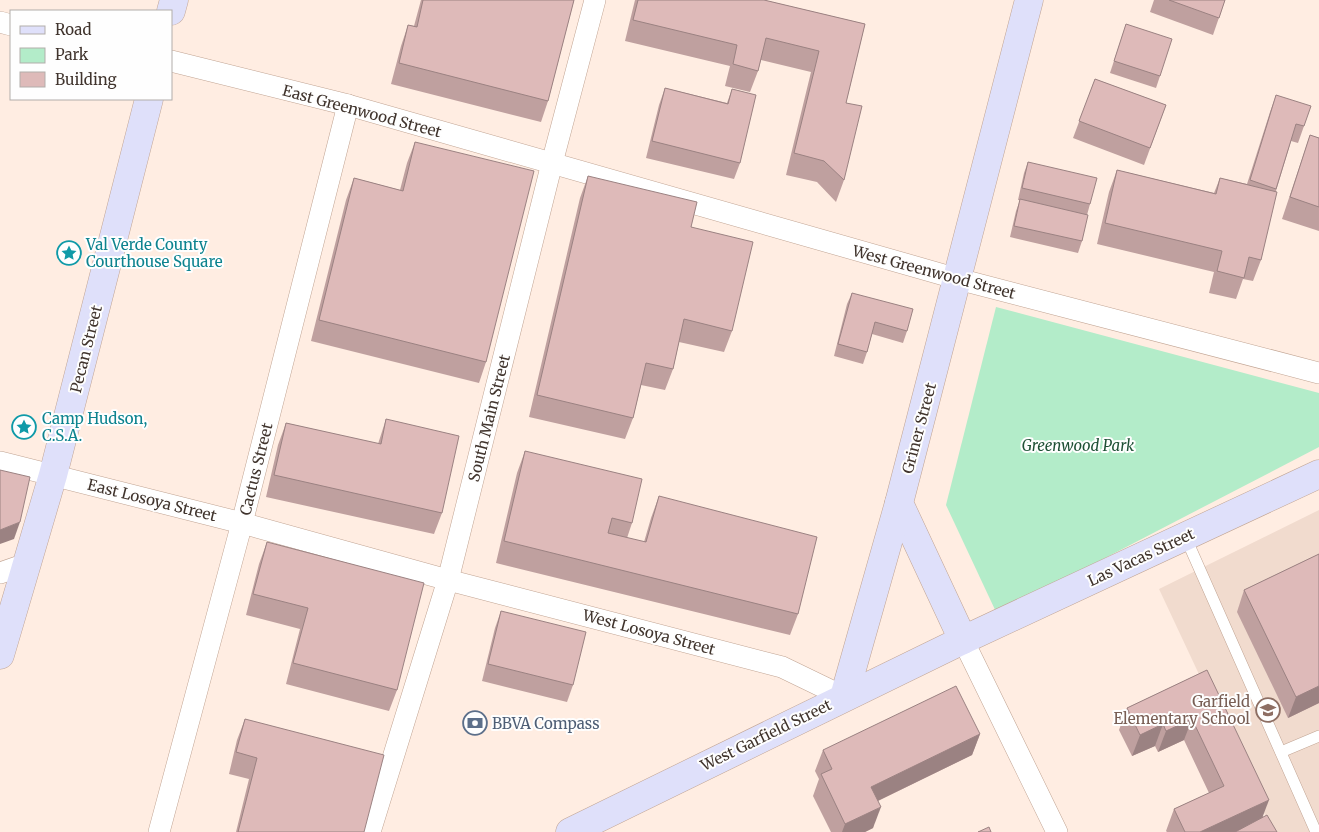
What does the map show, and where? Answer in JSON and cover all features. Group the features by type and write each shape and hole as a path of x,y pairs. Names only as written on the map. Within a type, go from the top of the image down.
{"street":[{"name":"South Main Street","path":"370,832 448,580 552,163 596,0"},
{"name":"Griner Street","path":"844,697 899,503 1029,0"},
{"name":"East Greenwood Street","path":"172,61 348,105 552,163"},
{"name":"Pecan Street","path":"0,655 54,475 149,100"},
{"name":"Cactus Street","path":"159,832 242,523 348,105"},
{"name":"West Greenwood Street","path":"552,163 958,279 1319,373"},
{"name":"East Losoya Street","path":"0,462 242,523 448,580"},
{"name":"Las Vacas Street","path":"962,640 1319,474"},
{"path":"899,503 962,640 1057,832"},
{"path":"0,573 29,563"},
{"name":"West Losoya Street","path":"448,580 782,666 844,697"},
{"name":"West Garfield Street","path":"570,832 962,640"}],"lane":[{"path":"1185,536 1316,832"},
{"path":"1281,752 1319,736"}],"shaded area":[{"name":"Garfield Elementary School","path":"1319,510 1319,832 1273,832 1159,589"}],"green space":[{"name":"Greenwood Park","path":"996,307 1319,393 1319,447 997,614 946,505"}],"building":[{"path":"423,0 574,0 548,101 399,63 408,25 417,27"},
{"path":"638,0 764,0 865,24 846,103 862,106 844,180 824,161 794,153 819,51 766,38 758,71 733,64 737,45 633,20"},
{"path":"1169,0 1225,0 1219,18"},
{"path":"1126,24 1172,39 1160,76 1114,61"},
{"path":"1095,79 1166,105 1150,148 1079,121"},
{"path":"665,88 728,104 732,89 756,95 740,163 652,141"},
{"path":"1276,95 1311,106 1304,126 1296,124 1276,189 1250,180"},
{"path":"1310,135 1319,138 1319,207 1290,197"},
{"path":"415,142 534,171 486,362 319,320 354,178 403,191"},
{"path":"1028,162 1097,178 1090,204 1022,188"},
{"path":"1117,170 1216,194 1220,178 1277,192 1261,260 1249,257 1244,278 1217,271 1222,251 1105,223"},
{"path":"588,176 697,202 691,227 753,242 732,331 684,319 673,369 646,363 633,418 537,395"},
{"path":"1020,199 1088,215 1082,241 1014,226"},
{"path":"852,293 913,309 907,331 875,322 867,352 838,344"},
{"path":"386,419 459,436 442,513 274,475 286,423 381,444"},
{"path":"525,451 642,479 632,523 612,518 608,533 646,542 659,496 817,537 798,614 504,541"},
{"path":"0,470 30,477 20,522 0,530"},
{"path":"267,542 424,583 397,690 293,663 308,608 253,594"},
{"path":"1319,554 1319,686 1296,697 1244,590"},
{"path":"501,611 586,632 573,685 488,664"},
{"path":"1207,670 1269,800 1200,832 1185,832 1174,809 1224,786 1192,719 1166,731 1163,724 1140,735 1127,708"},
{"path":"956,686 980,734 871,787 881,807 845,824 821,774 832,769 823,750"},
{"path":"245,719 384,755 364,832 238,832 257,758 236,752"},
{"path":"1267,815 1277,832 1235,832"},
{"path":"989,827 991,832 978,832"}],"place":[{"name":"Val Verde County Courthouse Square","path":"69,253"},
{"name":"Camp Hudson, C.S.A.","path":"24,427"},
{"name":"Garfield Elementary School","path":"1268,710"},
{"name":"BBVA Compass","path":"475,723"}]}
